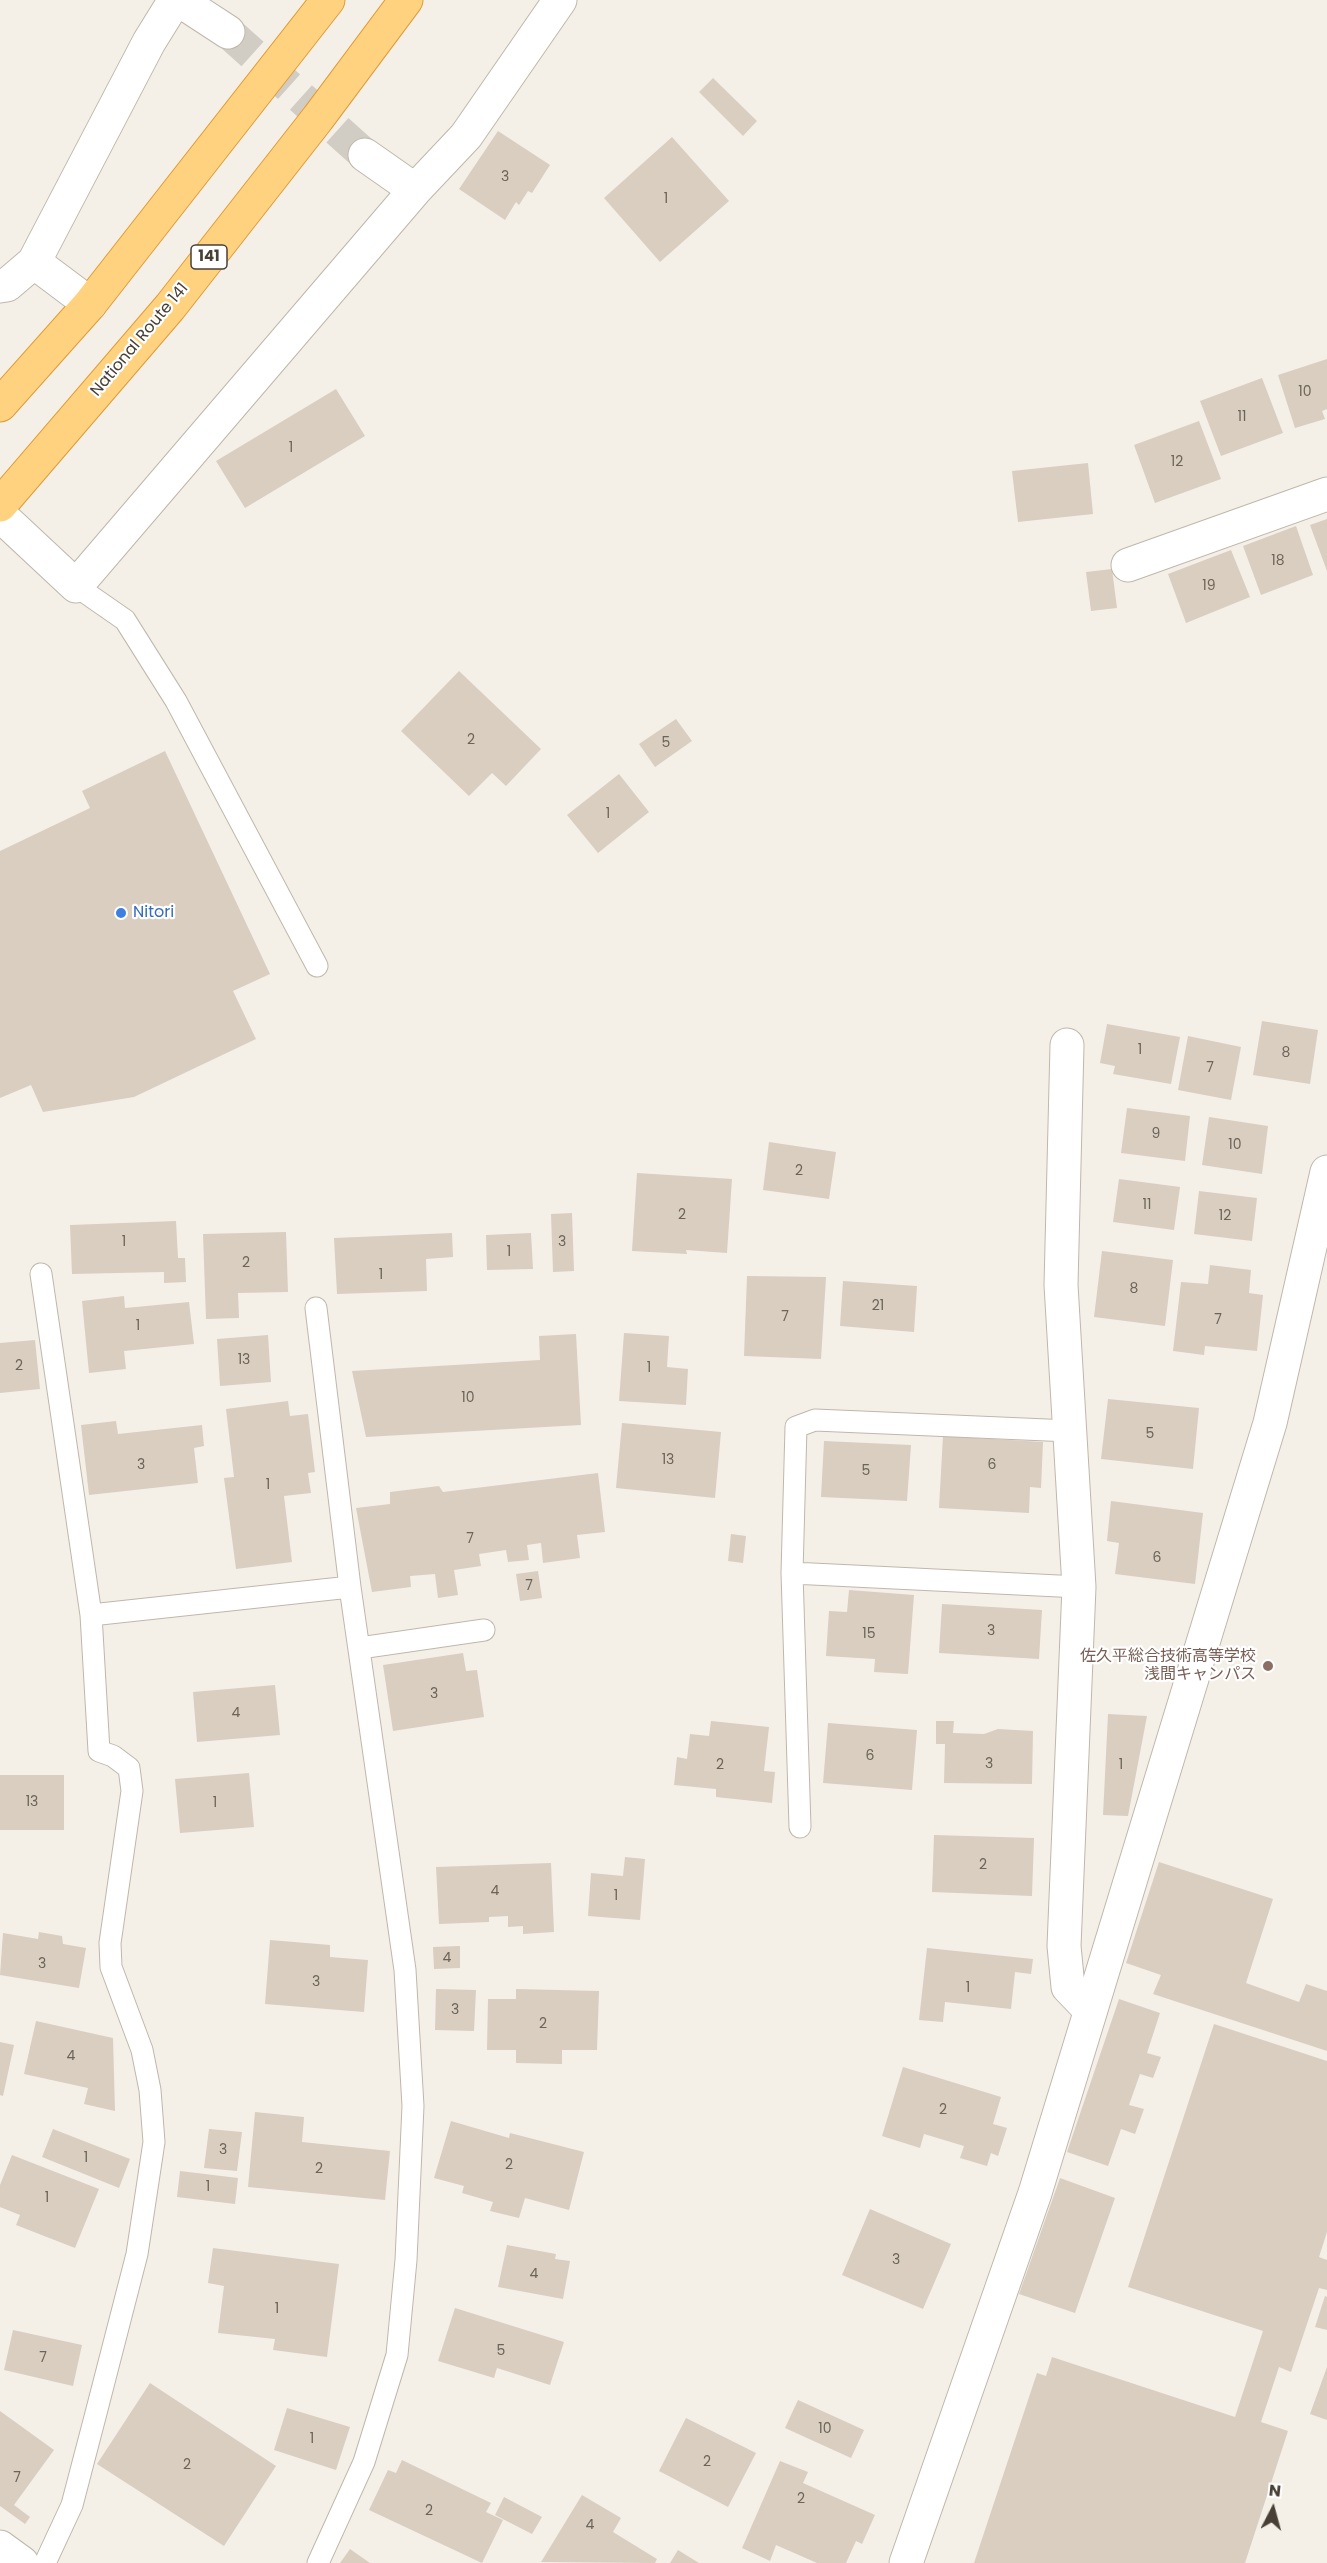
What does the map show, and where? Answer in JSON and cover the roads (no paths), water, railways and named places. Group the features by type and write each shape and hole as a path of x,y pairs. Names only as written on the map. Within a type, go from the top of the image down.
{"highway":[{"path":"0,405 90,304 328,0"},
{"name":"National Route 141","path":"0,505 170,308 318,118 406,0"}],"street":[{"path":"0,286 7,285 34,262 149,42 177,0 228,32"},
{"path":"0,515 76,586 414,190 466,136 560,0"},
{"path":"365,155 414,190"},
{"path":"34,262 90,304"},
{"path":"1128,565 1327,494"},
{"path":"1066,1045 1061,1285 1079,1587 1064,1946 1068,1987 1090,2010"},
{"path":"906,2563 1035,2193 1270,1423 1327,1172"},
{"path":"0,2547 22,2563"}],"lane":[{"path":"76,586 125,620 176,701 317,966"},
{"path":"41,1274 91,1615 99,1751 113,1756 129,1768 132,1791 110,1943 111,1967 142,2050 150,2090 154,2142 136,2254 98,2407 72,2505 45,2563"},
{"path":"316,1308 350,1587 405,1970 413,2106 407,2248 397,2355 364,2462 318,2563"},
{"path":"800,1827 792,1573 796,1427 815,1420 1070,1431"},
{"path":"792,1573 1079,1587"},
{"path":"91,1615 350,1587"},
{"path":"360,1648 484,1630"}],"tunnel":[{"path":"228,32 365,155"}],"place":[{"name":"Nitori","path":"121,913"},
{"name":"佐久平総合技術高等学校 浅間キャンパス","path":"1268,1666"}]}
